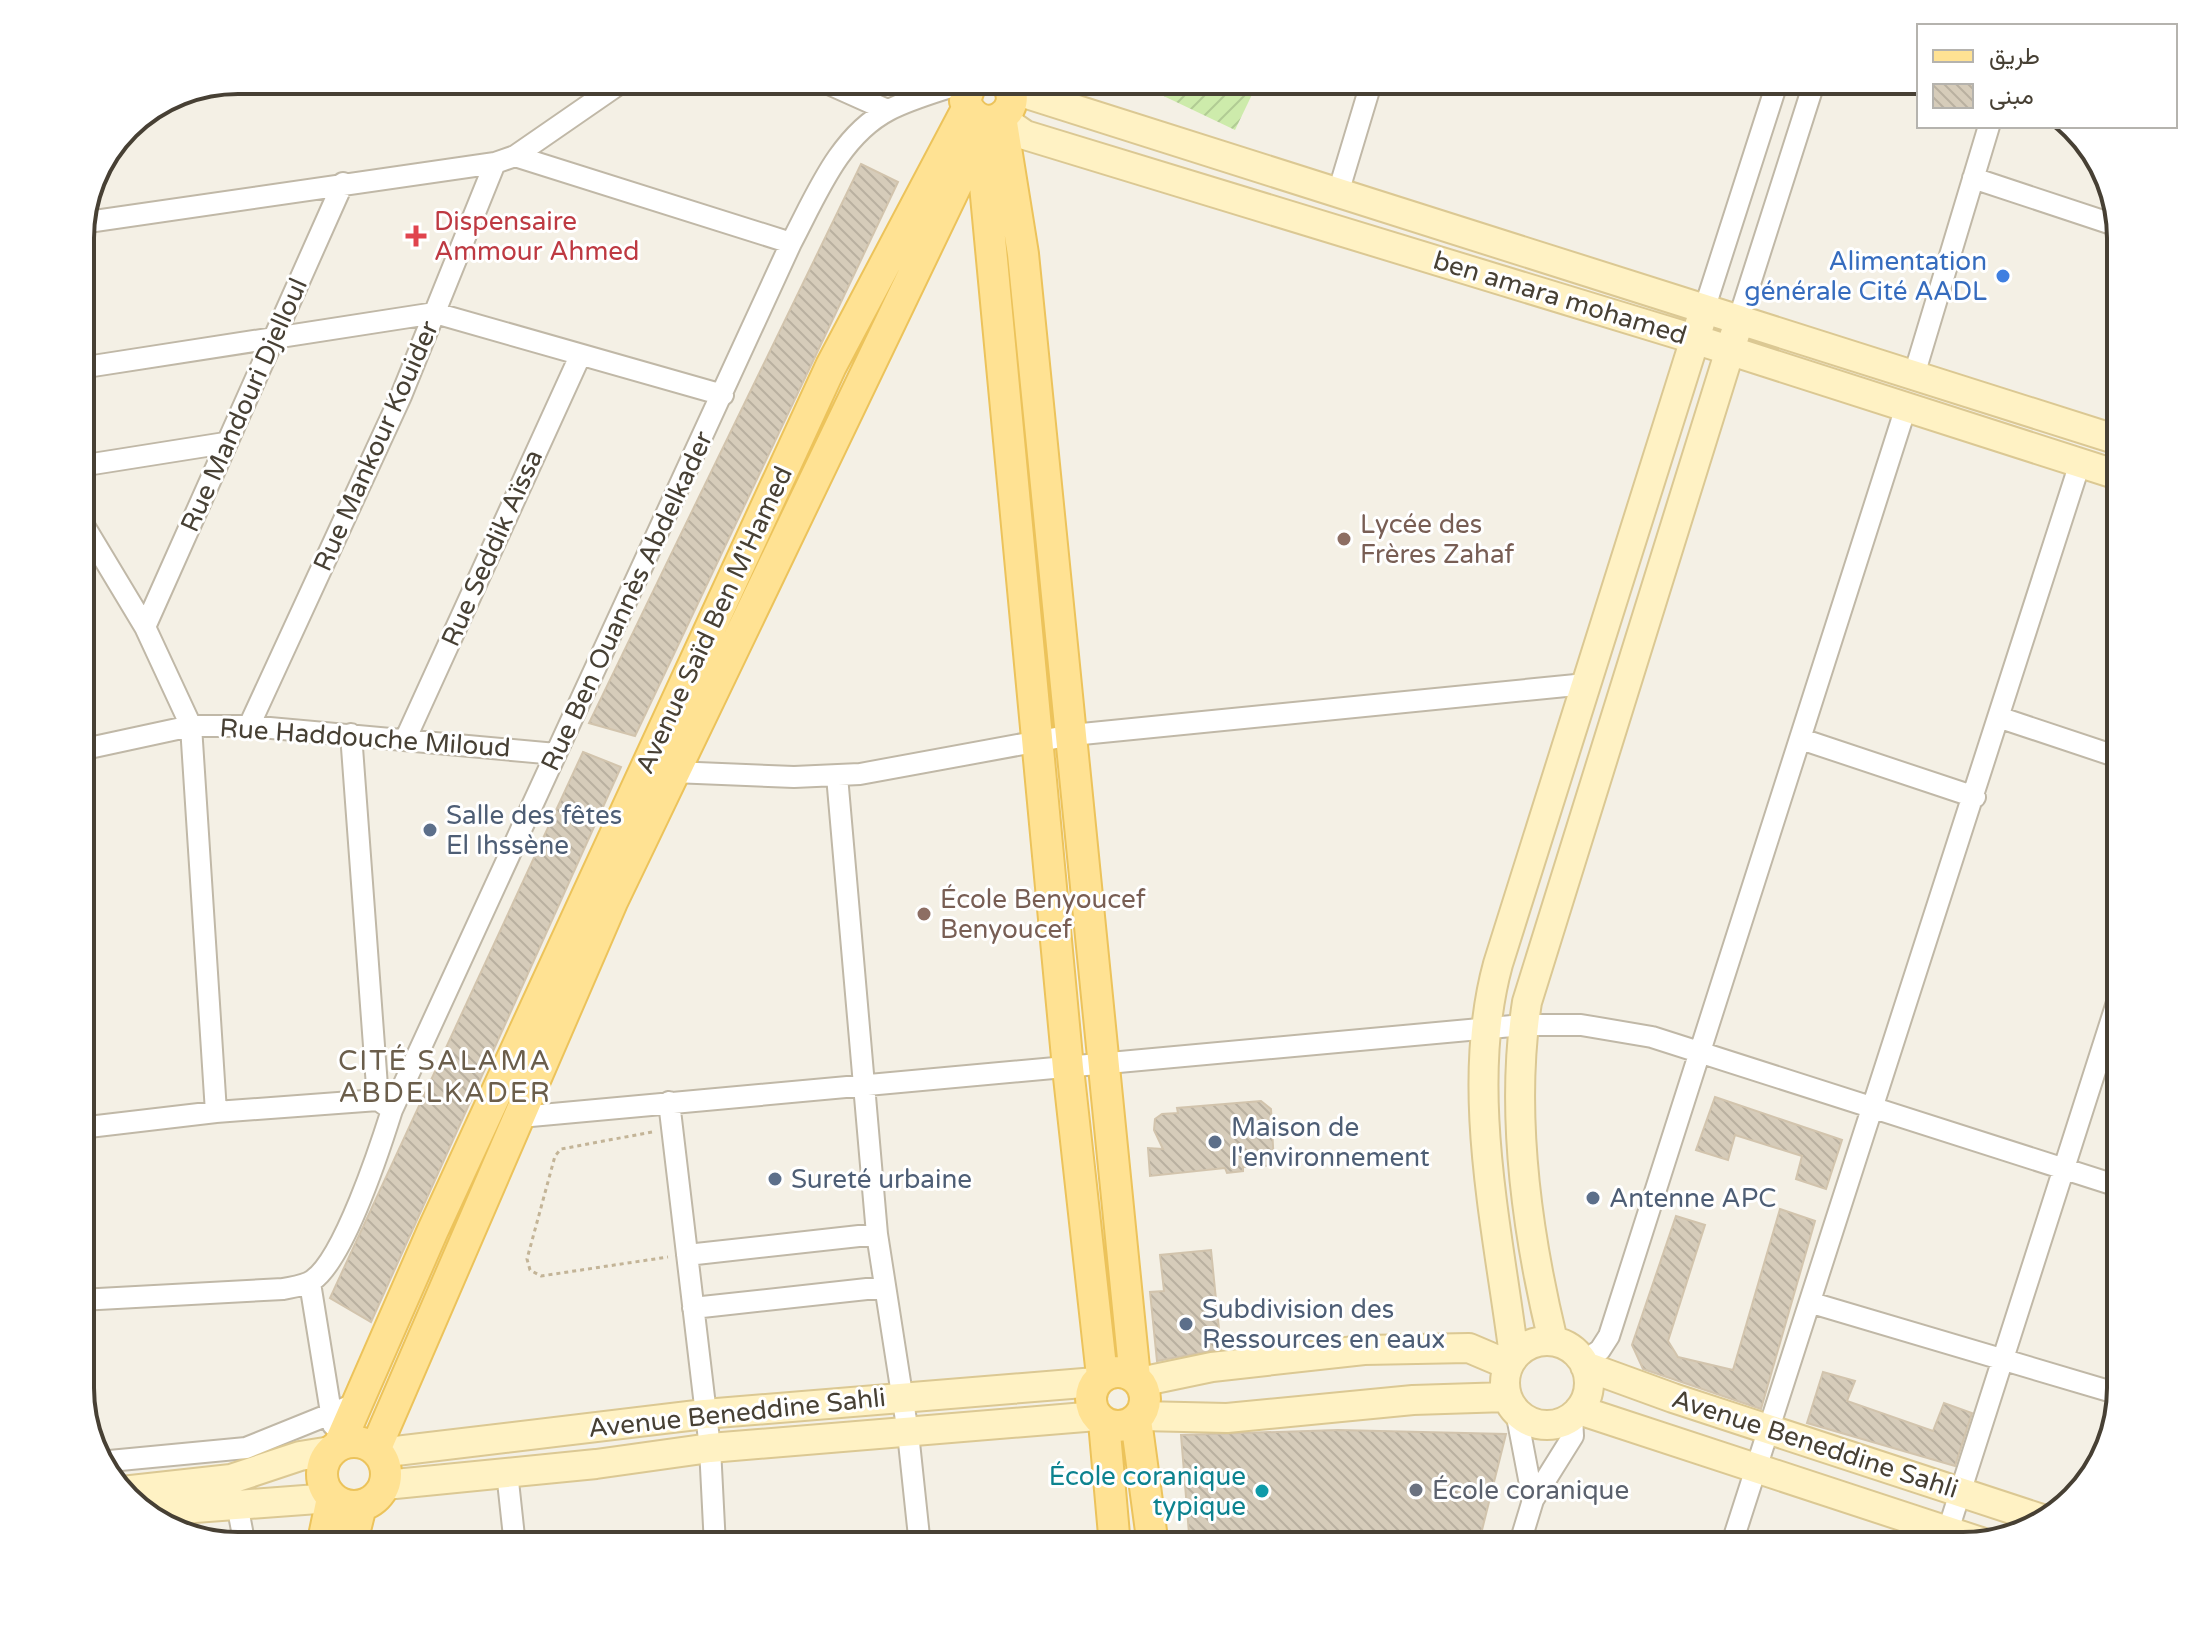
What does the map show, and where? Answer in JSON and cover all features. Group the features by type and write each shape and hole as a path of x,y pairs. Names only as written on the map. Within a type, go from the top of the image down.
{"main road":[{"path":"993,98 1023,254 1137,1380 1145,1400 1139,1418 1151,1532"},
{"path":"993,98 985,185 1099,1379 1090,1399 1100,1419 1113,1532"},
{"name":"Avenue Saïd Ben M'Hamed","path":"377,1452 612,902 964,169 993,98"},
{"name":"Avenue Saïd Ben M'Hamed","path":"335,1448 360,1402 433,1230 831,366 993,98"},
{"path":"1005,393 1036,392"},
{"path":"1099,1379 1119,1371 1137,1380"},
{"path":"1100,1419 1122,1425 1139,1418"},
{"path":"360,1442 377,1452 385,1463 385,1485 380,1494 361,1506 341,1504 331,1498 322,1480 321,1469 335,1448 360,1442"},
{"path":"325,1532 331,1498"},
{"path":"354,1532 361,1506"}],"street":[{"path":"95,221 495,163 515,156 605,94"},
{"path":"851,94 887,110"},
{"path":"1338,193 1368,94"},
{"path":"1533,1500 1505,1381 1512,1360 1481,1092 1484,1028 1498,964 1773,94"},
{"path":"1553,1341 1537,1279 1520,1111 1523,1025 1534,974 1811,94"},
{"name":"Rue Ben Ouannès Abdelkader","path":"310,1283 323,1271 353,1213 385,1105 556,754 791,243 835,161 854,138 887,110 993,98"},
{"name":"ben amara mohamed","path":"993,98 1338,193 2107,437"},
{"name":"ben amara mohamed","path":"993,98 1012,126 1025,135 1694,339 2107,472"},
{"path":"1914,375 1988,128"},
{"path":"515,156 791,243"},
{"name":"Rue Mankour Kouider","path":"249,726 355,500 495,163"},
{"path":"1973,178 2106,222"},
{"name":"Rue Mandouri Djelloul","path":"145,627 225,443 278,335 343,183"},
{"path":"94,366 435,313 723,395"},
{"name":"Rue Seddik Aïssa","path":"405,740 580,356"},
{"path":"1584,1364 1600,1350 1609,1336 1906,407"},
{"path":"94,464 225,443"},
{"path":"1735,1532 1812,1303 1871,1108 2001,718 2080,463"},
{"path":"94,542 145,627 191,726 216,1112"},
{"path":"673,772 837,776 1038,744 1072,735 1586,684"},
{"path":"2001,718 2107,753"},
{"name":"Rue Haddouche Miloud","path":"94,747 191,726 249,726 556,754"},
{"path":"94,1126 216,1112 385,1105 351,734"},
{"path":"1801,739 1975,797"},
{"path":"837,776 877,1234 908,1433 919,1532"},
{"path":"520,1117 1484,1028 1523,1025 1605,1027 1700,1053 2107,1183"},
{"path":"1947,1532 2107,1035"},
{"path":"669,1102 710,1448 714,1532"},
{"path":"687,1255 877,1234"},
{"path":"94,1299 283,1289 310,1283 335,1448"},
{"path":"693,1308 885,1287"},
{"path":"1812,1303 2107,1390"},
{"path":"1512,1360 1532,1344 1553,1341 1570,1348 1584,1364 1587,1393 1576,1413 1573,1436 1533,1500 1523,1532"},
{"path":"1137,1380 1212,1367 1364,1350 1469,1348 1512,1360"},
{"name":"Avenue Beneddine Sahli","path":"1584,1364 2030,1515"},
{"name":"Avenue Beneddine Sahli","path":"377,1452 705,1414 1099,1379"},
{"path":"1139,1418 1227,1418 1413,1400 1512,1404 1544,1424 1576,1413"},
{"path":"113,1461 246,1448 360,1402"},
{"name":"Avenue Beneddine Sahli","path":"1576,1413 1755,1469 1926,1532"},
{"name":"Avenue Beneddine Sahli","path":"385,1485 710,1448 1100,1419"},
{"path":"293,1431 312,1433 328,1440 335,1448"},
{"path":"136,1489 231,1479 335,1448"},
{"path":"507,1472 513,1532"},
{"path":"162,1510 331,1498"},
{"path":"237,1504 242,1532"}],"path":[{"path":"674,1129 561,1149 555,1156 527,1259 530,1270 541,1276 687,1255"}],"green space":[{"path":"1159,94 1252,94 1235,130"}],"building":[{"path":"861,164 898,182 635,736 589,723"},
{"path":"583,752 621,767 371,1322 330,1298"},
{"path":"1715,1097 1842,1140 1826,1189 1796,1179 1802,1156 1735,1135 1728,1160 1696,1150"},
{"name":"Maison de l'environnement","path":"1261,1101 1271,1109 1274,1165 1243,1167 1243,1171 1227,1173 1225,1168 1150,1176 1148,1148 1163,1149 1154,1130 1155,1119 1162,1114 1178,1113 1177,1108"},
{"path":"1780,1209 1815,1221 1761,1409 1643,1369 1632,1345 1676,1216 1705,1225 1668,1341 1678,1357 1733,1370"},
{"name":"Subdivision des Ressources en eaux","path":"1211,1250 1221,1349 1157,1361 1150,1292 1164,1291 1160,1255"},
{"path":"1823,1372 1855,1381 1847,1401 1933,1431 1944,1403 1972,1413 1955,1466 1807,1423"},
{"path":"1338,1430 1506,1434 1482,1532 1189,1532 1181,1435"}],"place":[{"name":"Dispensaire Ammour Ahmed","path":"416,236"},
{"name":"Alimentation générale Cité AADL","path":"2003,276"},
{"name":"Lycée des Frères Zahaf","path":"1344,539"},
{"name":"Salle des fêtes El Ihssène","path":"430,830"},
{"name":"École Benyoucef Benyoucef","path":"924,914"},
{"name":"Maison de l'environnement","path":"1215,1142"},
{"name":"Sureté urbaine","path":"775,1179"},
{"name":"Antenne APC","path":"1593,1198"},
{"name":"Subdivision des Ressources en eaux","path":"1186,1324"},
{"name":"École coranique","path":"1416,1490"},
{"name":"École coranique typique","path":"1262,1491"}],"district":[{"name":"CITÉ SALAMA ABDELKADER","path":"445,1077"}]}
